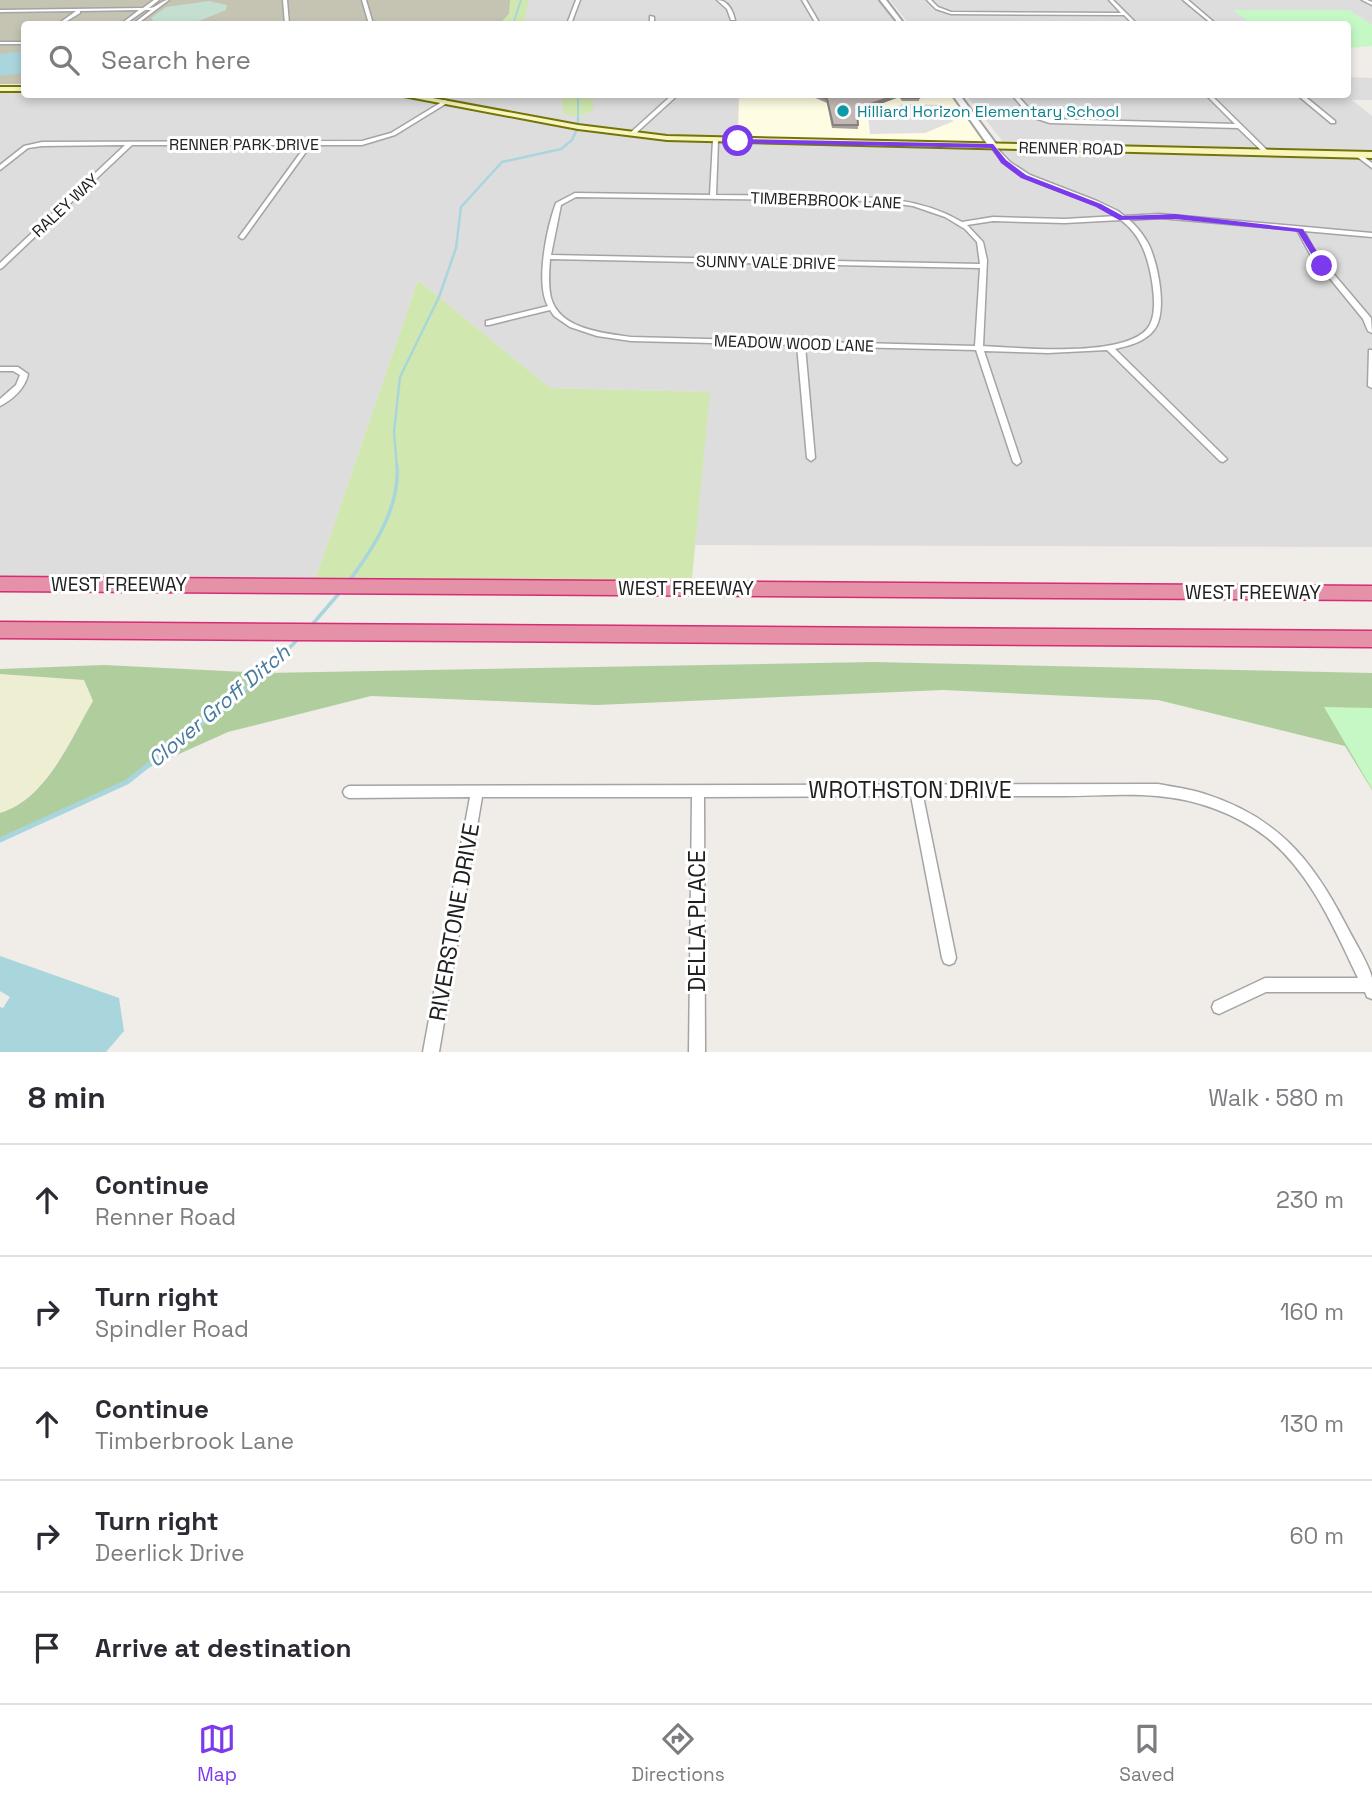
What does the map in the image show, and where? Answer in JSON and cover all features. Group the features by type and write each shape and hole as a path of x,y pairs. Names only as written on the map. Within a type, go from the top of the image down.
{"highway":[{"name":"WEST FREEWAY","path":"0,584 1372,593"},
{"path":"0,630 1372,639"}],"main road":[{"path":"0,89 21,89"},
{"name":"RENNER ROAD","path":"420,98 632,134 715,141 1372,155"}],"street":[{"path":"127,21 157,0"},
{"path":"139,21 167,0"},
{"path":"285,0 287,21"},
{"path":"364,0 370,21"},
{"path":"570,21 578,0"},
{"path":"719,0 729,8 733,19"},
{"path":"804,0 816,21"},
{"path":"883,0 900,21"},
{"path":"929,0 937,9 951,13 1125,14"},
{"path":"1111,0 1133,21"},
{"path":"1185,0 1210,21"},
{"path":"1364,0 1372,4"},
{"path":"0,11 155,9"},
{"path":"64,21 79,11"},
{"path":"0,43 21,43"},
{"path":"632,134 672,98"},
{"path":"958,98 1003,161 1024,177 1099,205 1122,218"},
{"path":"1016,98 1028,113 1039,119 1240,126"},
{"path":"1211,98 1267,153"},
{"path":"1303,98 1333,122"},
{"name":"RENNER PARK DRIVE","path":"0,168 33,145 353,144 379,139 445,102"},
{"path":"713,196 715,141"},
{"name":"RALEY WAY","path":"0,267 130,144"},
{"path":"242,237 309,144"},
{"path":"1359,155 1372,166"},
{"name":"TIMBERBROOK LANE","path":"548,257 558,204 568,197 596,194 887,200 914,204 962,224"},
{"path":"962,224 993,219 1065,221 1175,217 1372,235"},
{"name":"MEADOW WOOD LANE","path":"550,309 572,325 609,337 979,348 1109,348 1143,336 1157,321 1158,303 1146,244 1122,218"},
{"path":"962,224 980,242 983,267 979,348 1017,462"},
{"path":"1300,230 1312,253 1367,318 1372,331"},
{"path":"489,323 550,309 544,288 548,257"},
{"name":"SUNNY VALE DRIVE","path":"548,257 983,267"},
{"path":"801,343 811,458"},
{"path":"1109,348 1223,459"},
{"path":"1372,352 1372,386"},
{"path":"0,369 15,369 24,374 24,380 16,390 0,403"},
{"path":"916,790 949,958"},
{"name":"WROTHSTON DRIVE","path":"349,792 1158,790 1219,802 1256,822 1292,851 1308,870 1370,988"},
{"name":"DELLA PLACE","path":"697,1052 698,791"},
{"name":"RIVERSTONE DRIVE","path":"431,1052 477,792"},
{"path":"1219,1007 1265,985 1370,988"}],"shaded area":[{"path":"0,0 514,0 509,14 503,21 21,21 21,84 0,84"},
{"path":"514,0 883,0 900,21 507,21"},
{"path":"890,0 1372,0 1372,25 1349,10 1234,10 1248,21 907,21"},
{"path":"1351,77 1372,78 1372,100 1352,100 1372,116 1372,150 1004,143 968,98 1351,98"},
{"path":"0,89 21,89 21,98 739,98 738,141 1372,155 1372,547 695,545 709,392 550,388 418,280 313,586 0,582"},
{"path":"739,98 958,98 993,146 738,141"},
{"path":"904,104 944,105 952,115 950,119 954,121 925,133 870,134 868,115"}],"green space":[{"path":"510,0 529,0 524,21 503,21 509,14"},
{"path":"209,1 227,5 226,10 199,21 153,21 151,18 166,7"},
{"path":"1233,10 1349,10 1372,25 1372,46 1351,48 1351,21 1248,21"},
{"path":"562,98 593,100 593,111 578,116 563,114"},
{"path":"418,280 550,388 710,392 691,588 313,586"},
{"path":"874,662 1372,673 1372,790 1345,746 1158,700 943,690 597,705 371,696 228,732 0,840 0,813 17,806 44,782 66,750 93,701 84,680 0,674 0,669 104,665 265,673"},
{"path":"0,674 85,680 93,701 47,780 12,809 0,813"},
{"path":"1324,707 1372,708 1372,789"}],"water":[{"path":"21,51 21,73 0,76 0,54"},
{"path":"0,956 119,998 124,1031 106,1052 0,1052 0,1007 3,1008 10,997 0,991"}],"building":[{"path":"824,98 888,98 857,109 858,125 833,125 827,99"}],"waterway":[{"name":"Clover Groff Ditch","path":"514,21 521,0"},
{"name":"Clover Groff Ditch","path":"397,468 394,432 400,377 439,297 456,248 461,207 502,162 561,149 572,140 578,127 578,98"},
{"name":"Clover Groff Ditch","path":"349,581 383,527 394,497 397,468"},
{"name":"Clover Groff Ditch","path":"310,627 342,590"},
{"name":"Clover Groff Ditch","path":"202,723 265,673 300,637"},
{"name":"Clover Groff Ditch","path":"0,840 127,782 204,721"}],"place":[{"name":"Hilliard Horizon Elementary School","path":"843,111"}],"route":[{"path":"738,141 993,146 1003,161 1024,177 1099,205 1122,218 1175,217 1300,230 1322,266"}]}
